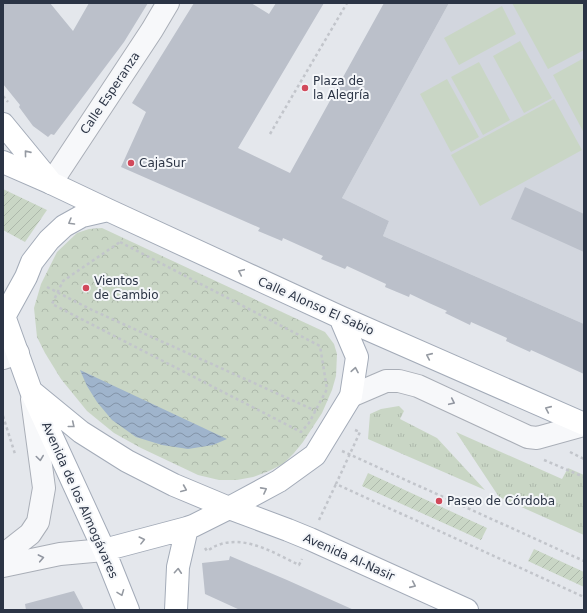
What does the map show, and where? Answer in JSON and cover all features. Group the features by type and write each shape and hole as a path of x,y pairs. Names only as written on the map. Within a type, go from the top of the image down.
{"main road":[{"path":"3,124 51,183"},
{"name":"Calle Alonso El Sabio","path":"3,162 340,317 584,424"},
{"path":"4,315 26,277 32,262 49,240 64,226 82,216 108,210"},
{"name":"Avenida de los Almogávares","path":"4,315 10,356 31,391 104,550 128,610"},
{"path":"104,550 187,528 229,508 279,481 315,455 351,396 357,357 340,317"},
{"name":"Avenida Al-Nasir","path":"31,391 81,432 127,461 174,485 310,539 467,610"},
{"path":"176,610 178,567 187,528"}],"street":[{"name":"Calle Esperanza","path":"51,183 152,30 168,3"},
{"path":"351,396 386,381 400,381 418,386 528,437 537,438 584,424"},
{"path":"3,555 30,534 38,522 44,488 31,391"},
{"path":"3,566 60,554 104,550"}],"path":[{"path":"270,134 347,3"},
{"path":"120,242 320,346 328,389 310,423 301,432 52,304 57,292 63,281 120,242"},
{"path":"26,277 92,310 322,413"},
{"path":"351,435 358,425"},
{"path":"355,430 360,432 336,484 584,597"},
{"path":"344,445 341,450 584,561"},
{"path":"541,458 584,477"}],"shaded area":[{"path":"449,3 584,3 584,324 383,236 389,221 342,198"}],"green space":[{"path":"512,3 584,3 584,50 548,69"},
{"path":"502,6 516,34 459,65 444,38"},
{"path":"520,41 552,98 524,113 493,56"},
{"path":"584,58 584,133 553,75"},
{"path":"479,62 510,120 483,135 451,77"},
{"path":"447,79 479,137 451,152 420,94"},
{"path":"554,99 582,150 480,206 451,155"},
{"path":"3,189 47,210 25,242 3,230"},
{"path":"102,228 325,332 334,344 337,354 336,376 332,390 322,413 303,442 283,464 253,477 237,480 219,480 198,475 141,448 114,433 87,411 61,379 37,337 34,308 41,284 57,252 77,233 89,229"},
{"path":"399,406 404,411 400,419 437,438 485,490 368,439 370,414 381,409"},
{"path":"456,432 562,479 568,468 584,475 584,535 499,497"},
{"path":"368,473 487,528 481,540 362,486"},
{"path":"534,549 584,572 584,587 528,561"}],"water":[{"path":"80,370 227,439 213,445 188,449 162,445 136,437 112,420 97,402 87,386"}],"building":[{"path":"3,3 50,3 73,31 89,3 148,3 124,42 54,135 51,134 48,137 33,126 19,107 20,105 3,84"},
{"path":"194,3 251,3 269,14 276,3 324,3 238,148 290,173 384,3 449,3 342,198 389,221 383,236 584,324 584,374 531,350 530,352 506,341 507,338 471,322 470,325 445,313 447,311 410,294 409,297 385,287 386,284 347,266 345,269 321,259 323,256 283,238 282,241 258,231 260,228 121,167 146,112 132,103"},
{"path":"525,187 584,214 584,252 511,219"},
{"path":"230,556 354,610 240,610 205,594 202,563 229,560"},
{"path":"74,591 84,610 26,610 25,604"}],"place":[{"name":"Plaza de la Alegría","path":"305,88"},
{"name":"CajaSur","path":"131,163"},
{"name":"Vientos de Cambio","path":"86,288"},
{"name":"Paseo de Córdoba","path":"439,501"}]}
